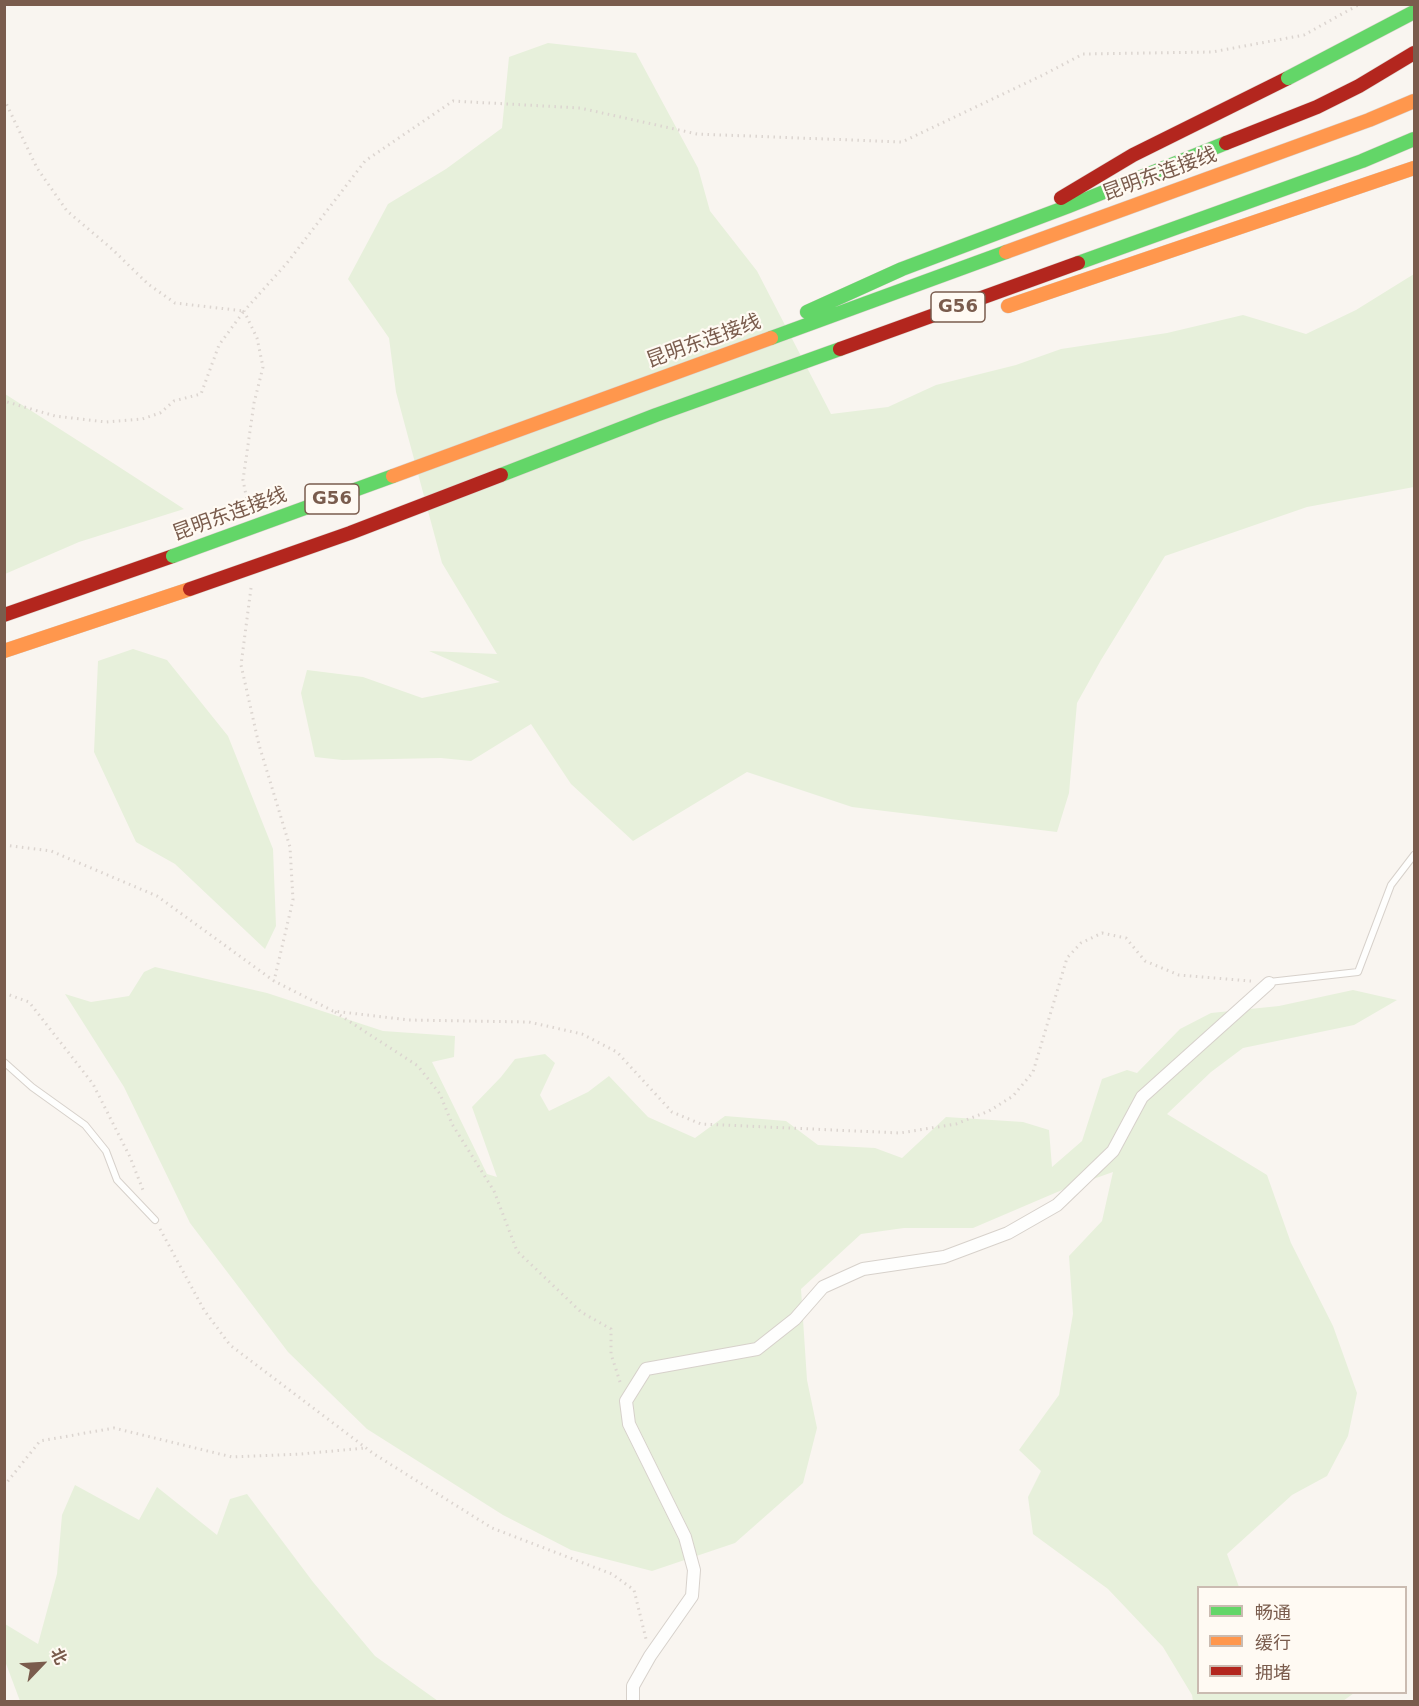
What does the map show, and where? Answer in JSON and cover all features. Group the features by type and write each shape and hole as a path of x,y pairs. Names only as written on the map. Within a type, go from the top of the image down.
{"highway":[{"path":"995,234 1027,218 1133,155 1414,12"},
{"path":"637,387 732,349 865,284 1317,107 1359,86 1414,53"},
{"name":"昆明东连接线","path":"4,615 637,387 1369,120 1414,101"},
{"name":"G56","path":"4,651 350,533 656,415 1350,165 1414,139"},
{"path":"999,309 1414,168"},
{"path":"776,372 861,347 949,325"}],"street":[{"path":"633,1701 633,1686 650,1656 692,1596 694,1570 685,1537 629,1424 626,1401 646,1369 757,1349 795,1319 823,1287 863,1269 944,1257 1008,1233 1057,1205 1113,1151 1142,1097 1269,982"}],"lane":[{"path":"1269,982 1358,972 1391,885 1414,855"},
{"path":"4,1062 32,1087 85,1125 106,1151 117,1180 154,1220"}],"path":[{"path":"4,401 55,416 106,422 142,419 160,413 174,401 201,394 219,345 244,311 287,263 365,161 453,101 580,108 697,134 902,142 1083,54 1212,52 1304,35 1360,4"},
{"path":"4,99 37,168 67,211 112,249 148,284 175,303 244,311"},
{"path":"244,311 257,338 263,367 254,403 243,480 249,514"},
{"path":"251,584 240,665 259,745 290,848 293,900 274,981"},
{"path":"4,844 51,851 157,896 274,981 333,1011 418,1066 440,1094 452,1124 494,1191 517,1251 581,1312 611,1329 611,1354 626,1401"},
{"path":"333,1011 410,1020 529,1022 582,1034 617,1052 672,1112 701,1124 900,1133 956,1124 990,1111 1013,1096 1033,1072 1067,958 1081,943 1102,933 1126,938 1145,961 1179,975 1269,982"},
{"path":"4,993 29,1002 93,1084 129,1157 154,1220 204,1310 230,1345 367,1448 492,1528 612,1574 634,1590 650,1656"},
{"path":"4,1486 40,1441 114,1428 232,1457 367,1448"}],"green space":[{"path":"548,43 636,53 698,168 710,211 757,271 831,414 888,407 936,385 1016,365 1061,349 1167,333 1243,315 1306,334 1356,310 1414,274 1414,487 1307,507 1165,556 1077,703 1069,793 1057,832 852,807 747,772 633,841 571,784 531,724 471,761 441,758 342,760 315,757 301,693 307,670 363,677 422,698 500,682 429,651 497,654 442,563 396,392 389,338 348,279 388,204 446,169 502,128 509,57"},
{"path":"5,394 184,509 79,542 5,574"},
{"path":"133,649 167,660 228,736 273,849 276,926 265,949 175,864 136,842 94,752 98,661"},
{"path":"155,967 267,993 383,1031 455,1036 454,1057 432,1062 487,1174 497,1177 472,1107 515,1059 545,1054 555,1063 540,1095 549,1111 588,1092 609,1076 648,1117 695,1138 725,1116 786,1121 818,1145 875,1148 902,1158 946,1117 1023,1122 1049,1130 1052,1167 1082,1141 1102,1079 1127,1070 1137,1073 1180,1029 1211,1013 1279,1006 1353,990 1397,1000 1354,1025 1243,1048 1211,1072 1167,1114 1267,1175 1291,1243 1333,1326 1357,1393 1348,1436 1327,1476 1292,1495 1227,1554 1239,1586 1197,1586 1197,1694 1353,1694 1343,1701 1193,1701 1192,1695 1163,1647 1108,1589 1033,1534 1028,1497 1041,1471 1019,1450 1059,1395 1073,1314 1069,1256 1102,1221 1113,1172 1062,1190 973,1228 904,1228 861,1234 801,1289 807,1380 817,1428 803,1483 735,1543 652,1571 571,1550 503,1515 367,1429 288,1352 190,1223 124,1087 65,994 91,1002 129,996 144,972"},
{"path":"75,1485 139,1520 157,1487 217,1535 230,1499 247,1494 313,1582 375,1656 438,1701 20,1701 5,1661 5,1624 38,1644 57,1574 62,1515"}],"traffic: fast":[{"path":"1288,78 1414,12"},
{"path":"1078,263 1362,161 1414,139"},
{"path":"807,312 902,269 1069,206 1226,143"},
{"path":"771,338 1006,252"},
{"path":"501,475 656,415 840,349"},
{"path":"173,556 393,476"}],"traffic: slow":[{"path":"1006,252 1369,120 1414,101"},
{"path":"1008,306 1414,168"},
{"path":"491,440 771,338"},
{"path":"393,476 491,440"},
{"path":"4,651 190,589"}],"traffic: jam":[{"path":"1226,143 1317,107 1359,86 1414,53"},
{"path":"1061,198 1133,155 1288,78"},
{"path":"840,349 1078,263"},
{"path":"190,589 350,533 501,475"},
{"path":"4,615 173,556"}]}
